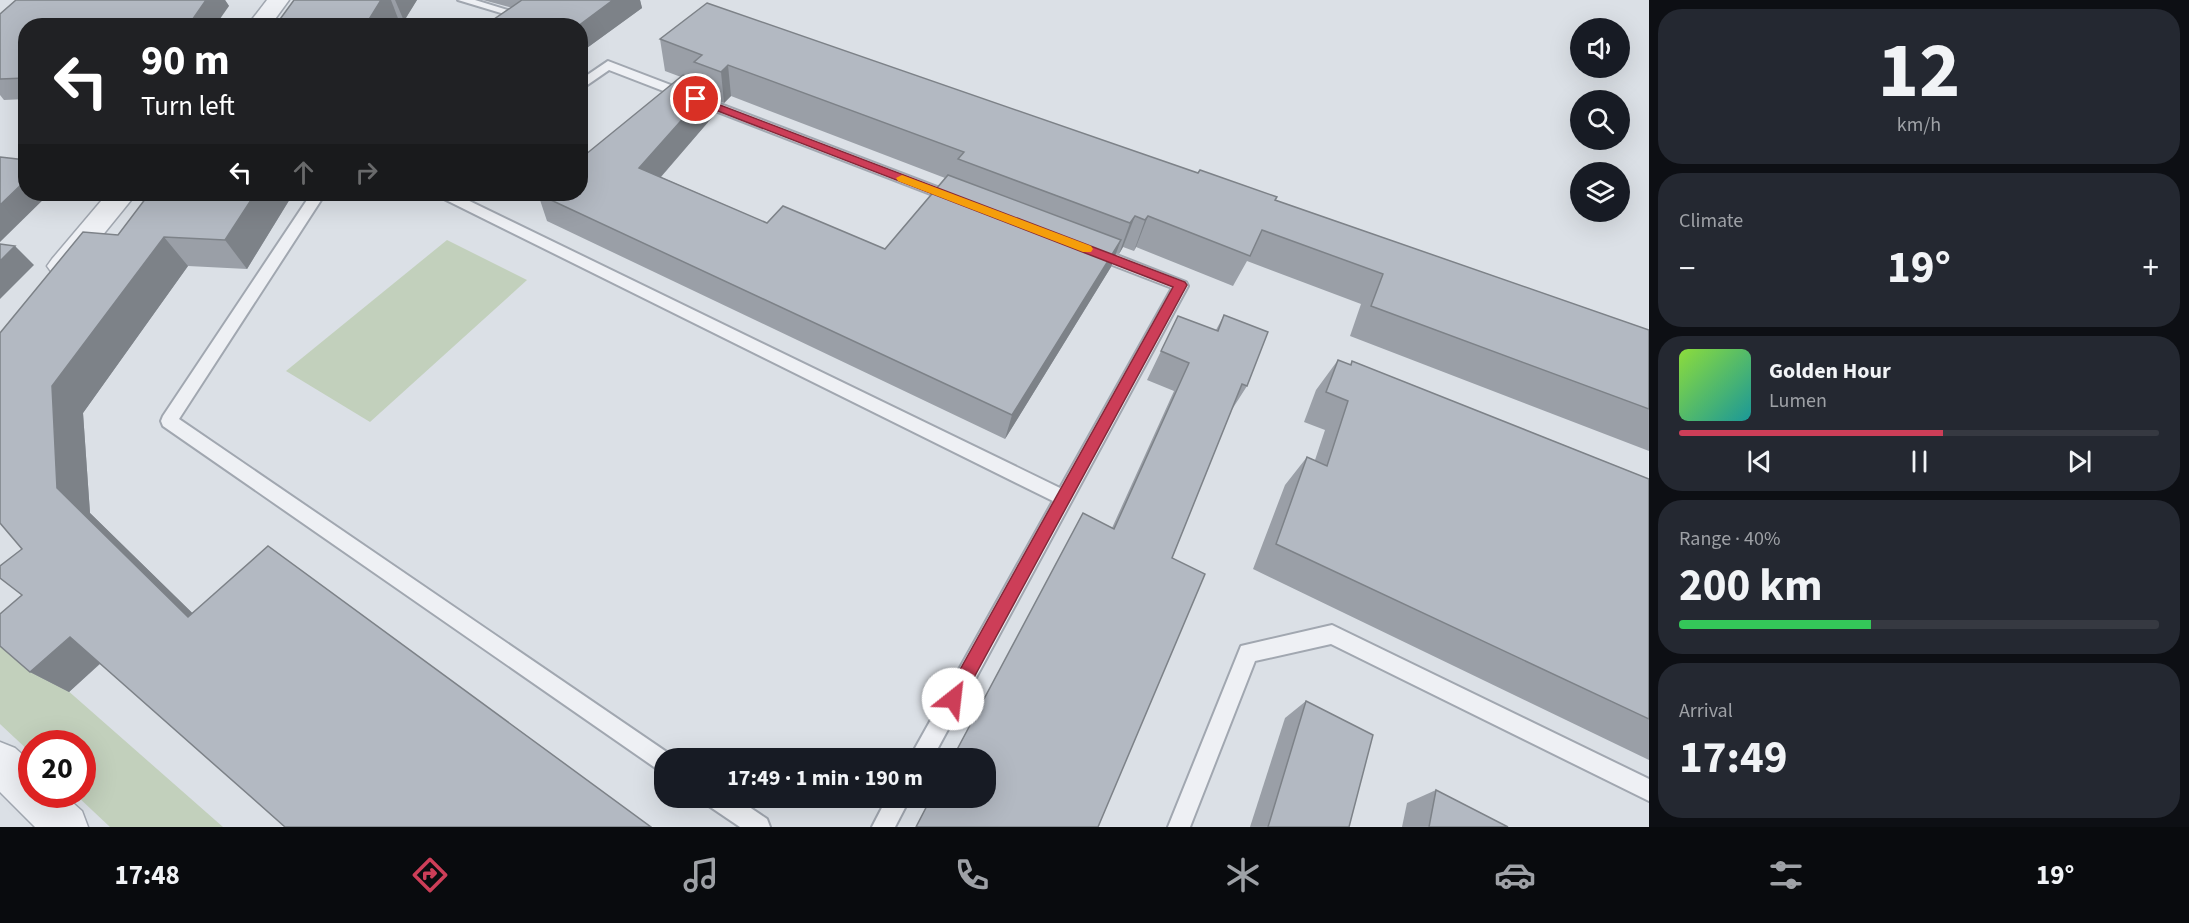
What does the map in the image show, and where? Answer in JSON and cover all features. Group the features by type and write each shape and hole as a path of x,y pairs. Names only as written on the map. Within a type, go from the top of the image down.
{"street":[{"path":"264,18 278,0"},
{"path":"48,283 116,201"},
{"path":"0,763 18,780"},
{"path":"46,808 66,827"}],"lane":[{"path":"463,0 521,16"},
{"path":"588,80 608,65 971,205"},
{"path":"313,201 169,421 654,755"},
{"path":"459,201 1064,498"},
{"path":"926,748 1181,285 1082,247"},
{"path":"1179,827 1248,653 1332,634 1649,790"},
{"path":"731,808 759,827"},
{"path":"883,827 893,808"}],"green space":[{"path":"447,240 527,280 370,422 286,371"},
{"path":"0,631 223,827 110,827 90,808 96,808 96,730 18,730 18,741 0,724"}],"building":[{"path":"16,0 206,0 194,18 18,18 18,78 0,79 0,14"},
{"path":"294,0 381,0 370,18 281,18"},
{"path":"522,0 613,0 588,19 496,18"},
{"path":"707,3 1198,173 1200,170 1277,197 1275,200 1649,330 1649,409 1371,306 1383,274 1262,230 1250,256 1148,216 1145,220 1135,216 1130,223 958,159 964,152 728,65 721,72 694,62 702,55 660,39"},
{"path":"683,75 712,86 639,168 767,223 783,206 885,249 948,175 1121,240 1012,415 553,201 588,201 588,152"},
{"path":"0,157 18,159 18,188 0,205"},
{"path":"144,201 250,201 225,240 164,237 52,386 57,488 188,617 268,546 651,827 285,827 70,637 30,672 0,646 0,614 22,595 0,578 0,566 22,549 0,523 0,333 83,232 118,235"},
{"path":"0,244 15,246 0,261"},
{"path":"1224,315 1268,332 1247,386 1242,384 1172,558 1205,574 1098,827 916,827 926,808 996,808 996,748 958,748 1083,513 1114,529 1189,363 1161,351 1178,316 1218,331"},
{"path":"1338,360 1351,365 1352,361 1649,479 1649,719 1276,544 1307,457 1327,466 1348,401 1326,392"},
{"path":"1306,701 1373,735 1349,827 1268,827"},
{"path":"1436,790 1508,827 1429,827"}],"slow traffic":[{"path":"902,178 1087,249"}],"route":[{"path":"696,99 1181,285 953,699"}]}
